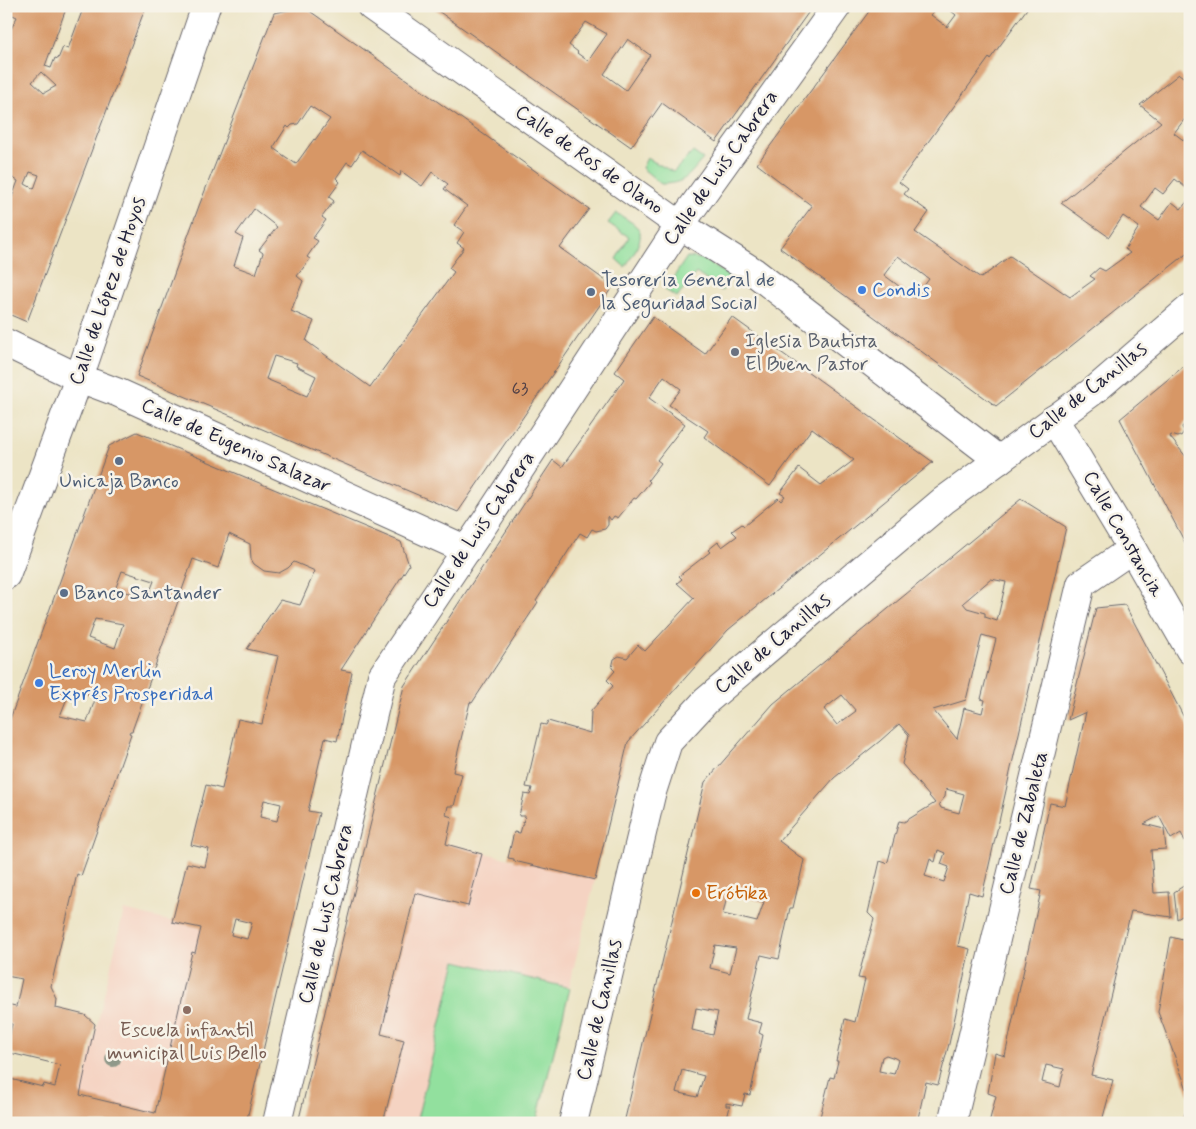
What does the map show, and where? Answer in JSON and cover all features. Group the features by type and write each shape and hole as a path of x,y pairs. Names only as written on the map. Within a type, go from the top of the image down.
{"street":[{"name":"Calle de López de Hoyos","path":"6,575 79,378 206,6"},
{"name":"Calle de Ros de Olano","path":"371,6 680,225 754,272 998,460"},
{"name":"Calle de Luis Cabrera","path":"278,1123 382,676 680,225 837,6"},
{"name":"Calle de Canillas","path":"573,1123 651,795 668,742 706,700 943,501 1096,389 1190,308"},
{"name":"Calle de Eugenio Salazar","path":"6,343 79,378 119,394 466,550"},
{"name":"Calle Constancia","path":"1054,419 1190,650"},
{"name":"Calle de Zabaleta","path":"952,1123 1081,584 1132,549"}],"shaded area":[{"path":"371,825 595,880 536,1123 298,1123"},
{"name":"Escuela infantil municipal Luis Bello","path":"124,910 287,949 246,1123 74,1123"}],"green space":[{"path":"693,152 703,159 681,181 661,184 642,168 647,158 673,172"},
{"path":"616,213 632,223 640,231 637,247 625,267 616,259 629,237 608,223"},
{"path":"687,257 703,259 731,277 722,291 696,273 677,297 665,290"},
{"path":"456,961 570,988 536,1123 416,1123"}],"building":[{"path":"6,6 67,6 45,66 51,68 55,58 58,59 63,47 68,49 84,6 146,6 27,322 6,313 6,213 18,181 6,174 6,39 17,17 6,12","holes":["41,72 56,86 44,93 32,82","30,172 39,175 34,189 25,184"]},
{"path":"431,6 648,6 649,9 663,9 666,6 813,6 716,142 662,103 631,147","holes":["586,22 607,34 588,61 569,45","628,39 650,55 626,90 604,74"]},
{"path":"873,6 938,6 931,15 947,27 956,15 945,6 1029,6 899,182 908,189 904,194 929,212 915,232 981,278 1010,256 1070,297 1095,279 1090,276 1099,268 1105,271 1130,253 1125,249 1139,227 1123,216 1109,237 1061,203 1161,122 1140,105 1179,74 1190,82 1190,118 1187,116 1174,133 1190,145 1190,161 1188,164 1190,166 1190,191 1175,179 1163,194 1155,188 1141,207 1159,220 1172,202 1181,209 1190,198 1190,251 996,406 780,248 812,206 757,164","holes":["898,256 929,279 915,298 884,275"]},
{"path":"304,7 589,209 560,248 613,286 458,512 137,376 199,206 274,13","holes":["310,106 330,119 296,164 273,148 287,126 289,128 292,125 298,124","362,150 400,176 401,171 422,186 432,172 448,184 444,189 467,206 454,225 464,232 457,243 464,248 449,268 454,272 370,387 306,341 314,321 291,311 303,281 297,276 310,259 307,257 318,241 313,238 326,220 322,217 334,201 329,197 340,182 336,178 347,162 352,165","254,209 277,227 259,250 263,253 256,274 234,266 243,238 236,234","274,356 297,363 296,366 316,376 307,396 266,379"]},
{"path":"653,317 705,354 732,317 933,462 728,630 628,742 595,880 514,861 514,859 508,858 514,832 520,833 525,816 519,816 524,794 530,795 532,788 526,787 541,724 546,725 548,721 590,733 591,711 613,686 607,680 615,671 612,668 614,659 619,656 627,658 638,645 645,651 694,598 677,583 682,579 679,576 710,552 708,550 718,542 722,547 737,536 732,531 742,524 744,526 778,498 781,501 785,496 780,493 799,468 821,485 854,460 812,428 770,486 704,437 708,431 669,405 681,389 664,376 649,398 685,424 657,460 661,463 648,480 650,482 618,518 614,516 611,520 608,516 608,525 605,529 596,531 592,529 587,537 580,533 536,601 538,602 472,703 470,702 453,772 462,774 454,806 448,806 446,815 452,817 446,844 482,854 468,906 415,893 381,1034 404,1040 383,1123 298,1123 404,686 553,460 562,467 624,379 615,372"},
{"path":"1190,361 1190,426 1186,422 1182,427 1184,431 1182,435 1178,437 1171,435 1170,437 1187,458 1190,455 1190,552 1120,419"},
{"path":"137,432 401,542 409,565 341,670 352,672 337,741 325,738 308,811 319,813 246,1123 16,1123 6,1120 6,1078 43,1087 44,1084 55,1087 60,1065 6,1052 12,1024 6,1023 6,1005 16,1007 22,979 6,976 6,730 109,446","holes":["229,534 250,544 251,559 254,564 264,571 279,573 294,562 315,571 300,605 280,600 247,649 278,656 262,724 238,719 222,789 206,785 191,845 209,849 205,867 187,863 172,922 201,928 195,953 192,952 155,1113 80,1095 95,1024 85,1015 56,1008 57,999 51,986 77,874 81,876 131,734 129,733 132,731 193,559 218,568","122,571 154,581 149,594 145,596 115,590","95,619 123,624 115,648 88,638","71,688 96,697 87,722 60,716","264,800 281,804 277,821 260,817","235,919 252,923 247,939 231,935"]},
{"path":"1021,499 1066,527 982,896 969,892 958,946 970,949 949,1044 938,1085 926,1082 917,1123 824,1123 819,1121 830,1077 834,1078 845,1019 855,1022 865,979 858,978 874,919 868,913 880,861 886,863 888,861 899,821 904,822 935,803 902,764 909,735 899,724 834,778 779,841 804,860 793,908 790,908 779,959 761,955 746,1019 762,1023 759,1033 763,1035 750,1095 745,1094 742,1106 726,1103 726,1106 730,1106 726,1123 624,1123 705,782 773,704","holes":["991,579 1006,582 997,621 985,617 985,613 967,608 963,603","982,635 996,639 981,699 985,700 982,713 964,708 957,739 933,710 966,700","842,695 856,711 837,725 824,709","946,789 964,794 959,813 941,808 939,804 945,797","938,850 945,853 941,864 949,867 944,882 925,876 930,859 935,862","728,892 764,902 757,922 723,914","715,945 736,948 730,973 710,968","696,1008 718,1012 713,1035 692,1030","886,1055 898,1060 894,1074 879,1071 882,1057","682,1070 704,1076 697,1097 676,1092"]},
{"path":"1125,605 1190,729 1190,851 1181,833 1171,839 1159,816 1144,824 1164,829 1166,849 1151,850 1154,893 1169,892 1171,917 1131,911 1091,1075 1113,1080 1102,1121 1087,1119 1086,1123 989,1123 996,1096 988,1093 995,1053 1005,1056 1041,891 1031,889 1050,803 1065,806 1086,712 1068,720 1096,608","holes":["1046,1065 1064,1069 1060,1087 1042,1082"]},
{"path":"1190,882 1190,911 1177,919 1174,892"},
{"path":"1171,937 1190,942 1190,1097 1158,1012"},
{"path":"1185,1113 1190,1113 1190,1123 1183,1123"}],"place":[{"name":"Condis","path":"862,290"},
{"name":"Tesorería General de la Seguridad Social","path":"591,292"},
{"name":"Iglesia Bautista El Buen Pastor","path":"735,352"},
{"name":"Unicaja Banco","path":"119,461"},
{"name":"Banco Santander","path":"64,593"},
{"name":"Leroy Merlin Exprés Prosperidad","path":"39,683"},
{"name":"Erótika","path":"696,893"},
{"name":"Escuela infantil municipal Luis Bello","path":"187,1010"}]}
